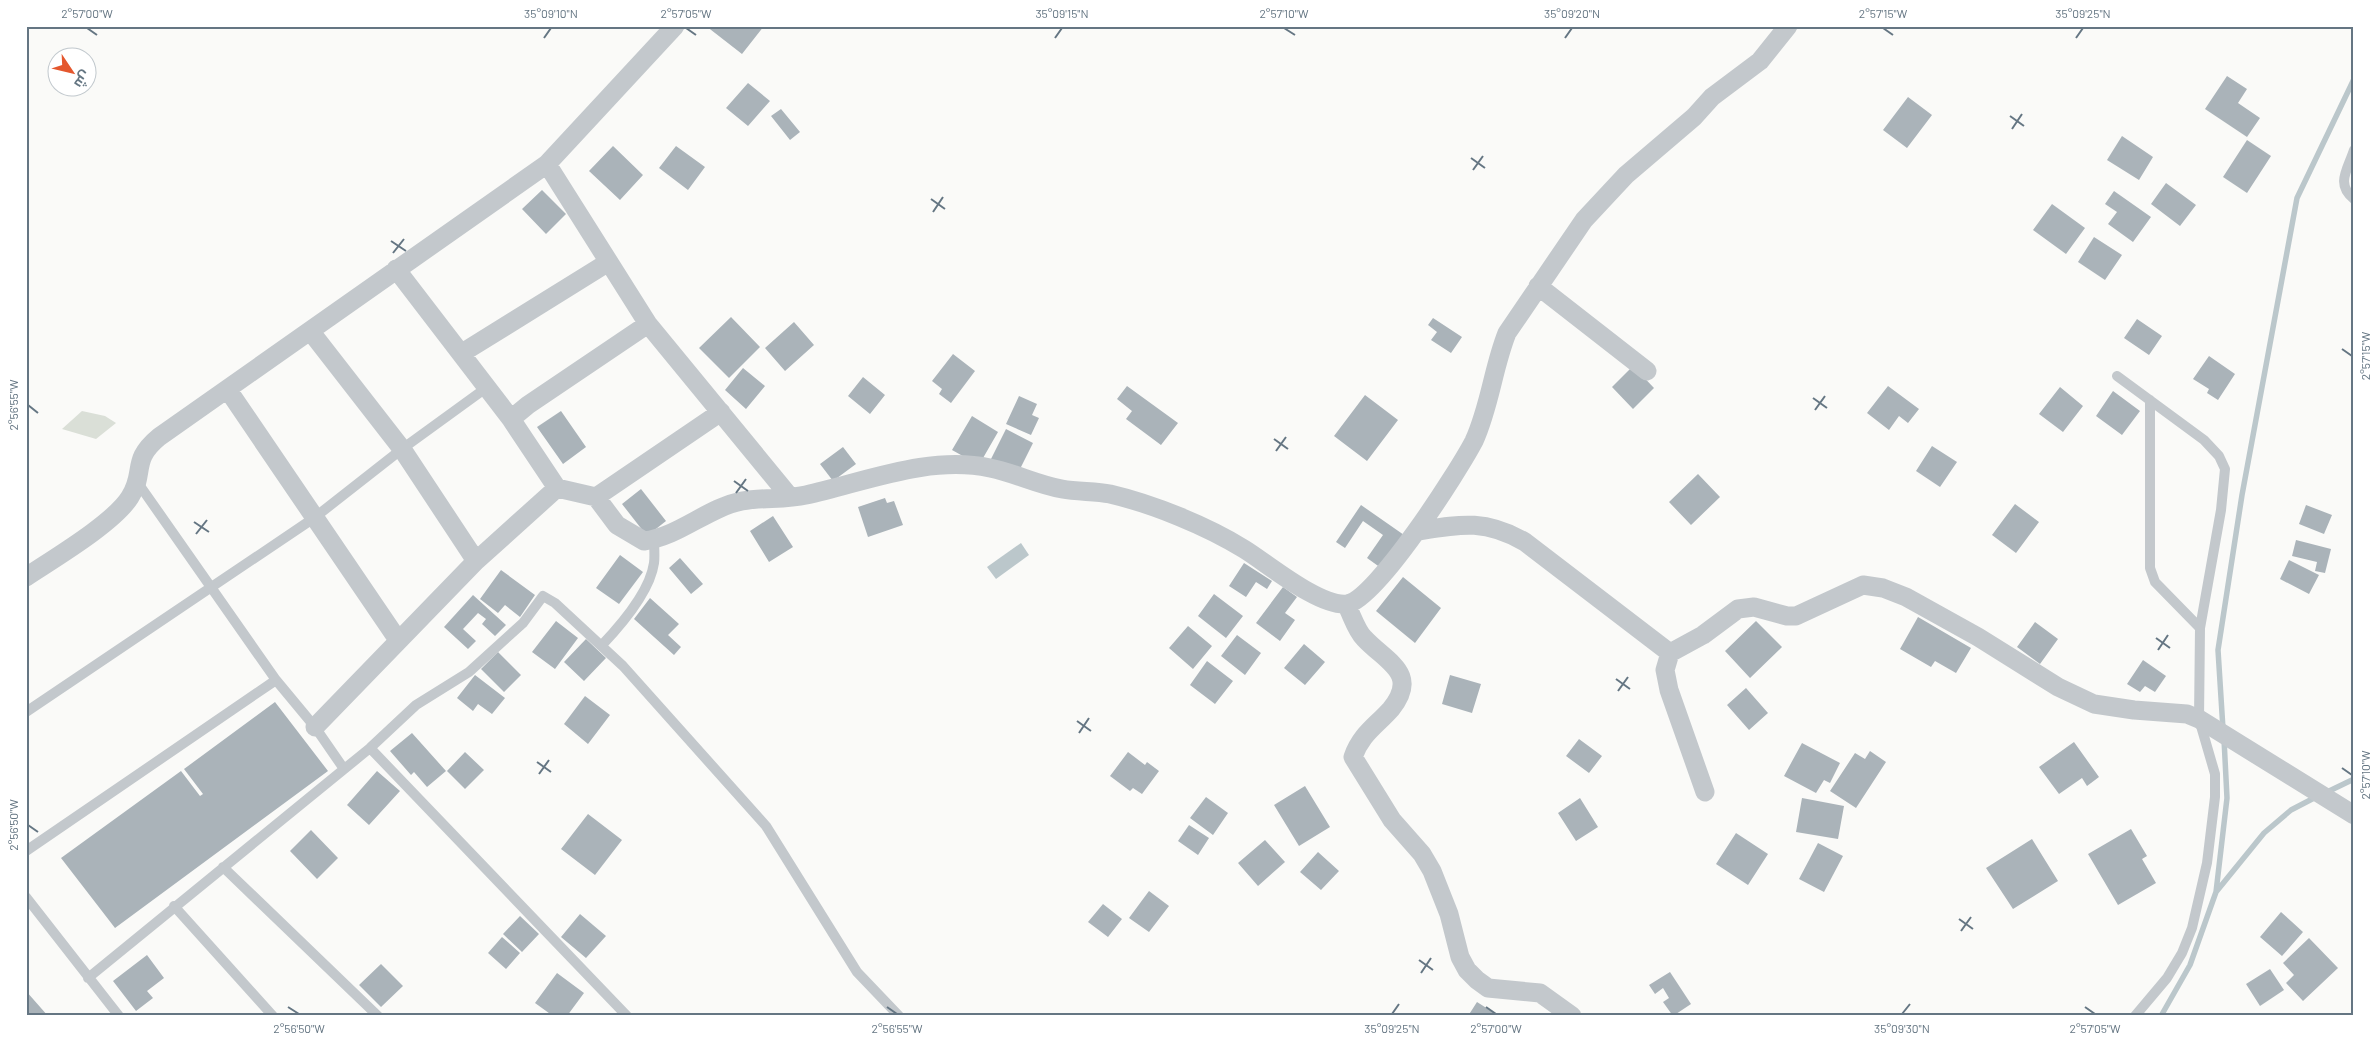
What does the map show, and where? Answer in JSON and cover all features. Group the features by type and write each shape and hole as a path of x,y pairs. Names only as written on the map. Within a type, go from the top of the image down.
{"street":[{"path":"26,577 110,518 129,499 138,483 141,458 151,444 547,164 675,26"},
{"path":"396,270 462,353 486,388 511,419 557,488 596,497 607,514 626,532 644,541 667,536 742,501 790,497 892,473 937,466 967,465 991,468 1063,489 1108,494 1150,505 1243,548 1308,592 1323,599 1346,604 1356,600 1366,591 1418,531 1473,442 1487,407 1500,351 1507,333 1584,220 1626,175 1694,117 1712,97 1760,61 1788,26"},
{"path":"547,164 607,263 648,324 790,497"},
{"path":"462,353 607,263"},
{"path":"1538,286 1648,371"},
{"path":"511,419 528,405 648,324"},
{"path":"310,332 402,449 476,561"},
{"path":"228,390 398,640"},
{"path":"596,497 721,412"},
{"path":"315,727 476,561 557,488"},
{"path":"1418,531 1462,524 1495,527 1506,531 1525,542 1670,653"},
{"path":"1705,792 1669,690 1665,670 1670,653 1699,638 1738,609 1754,607 1787,616 1796,616 1862,585 1883,588 1906,597 2004,651 2058,687 2094,704 2134,710 2187,714 2205,722 2349,812"},
{"path":"1346,604 1363,637 1391,661 1404,682 1402,691 1390,709 1365,733 1353,757 1392,820 1422,854 1432,871 1449,914 1460,957 1467,970 1488,988 1540,993 1572,1016"}],"lane":[{"path":"2354,150 2343,181 2344,190 2354,199"},
{"path":"2117,376 2211,447 2225,468 2221,510 2200,628 2205,722 2215,774 2211,832 2201,891 2192,928 2182,953 2166,978 2135,1016"},
{"path":"26,712 314,518 402,449 486,388"},
{"path":"2150,400 2150,568 2154,582 2200,628"},
{"path":"138,483 276,680 315,727 344,769"},
{"path":"602,645 617,629 643,592 654,565 654,540"},
{"path":"88,978 370,748 416,705 468,672 523,622 543,596 555,603 602,645 701,751 766,826 858,972 899,1016"},
{"path":"26,851 276,680"},
{"path":"370,748 627,1016"},
{"path":"223,867 378,1016"},
{"path":"26,897 119,1016"},
{"path":"174,906 273,1016"}],"shaded area":[{"path":"82,411 105,416 116,423 96,439 62,429"},
{"path":"1021,543 1029,555 996,579 987,567"}],"building":[{"path":"706,26 764,26 742,54"},
{"path":"2227,76 2247,89 2238,103 2260,118 2247,137 2205,109"},
{"path":"748,83 770,101 748,126 726,108"},
{"path":"1908,97 1932,115 1907,148 1883,130"},
{"path":"781,109 800,132 790,140 771,116"},
{"path":"2122,136 2153,157 2139,180 2107,160"},
{"path":"2247,140 2271,156 2247,193 2223,177"},
{"path":"613,146 643,175 620,200 589,171"},
{"path":"676,146 705,167 688,190 659,168"},
{"path":"2166,183 2196,205 2180,226 2151,204"},
{"path":"542,190 566,214 546,234 522,209"},
{"path":"2114,191 2151,217 2133,242 2108,224 2117,212 2105,204"},
{"path":"2052,204 2085,228 2066,254 2033,230"},
{"path":"2094,237 2122,255 2105,280 2078,262"},
{"path":"731,317 760,347 729,378 699,348"},
{"path":"1433,318 1462,337 1451,353 1431,340 1437,332 1428,325"},
{"path":"2137,319 2162,336 2149,355 2124,338"},
{"path":"794,322 814,345 785,371 765,348"},
{"path":"953,354 975,371 951,403 939,394 942,389 932,381"},
{"path":"2209,356 2235,374 2218,400 2207,393 2209,389 2193,379"},
{"path":"1633,366 1654,388 1633,409 1612,387"},
{"path":"743,368 765,386 746,409 725,390"},
{"path":"863,377 885,395 870,414 848,396"},
{"path":"1127,386 1178,423 1161,445 1126,419 1132,411 1117,399"},
{"path":"1888,386 1919,409 1908,423 1899,416 1889,430 1867,413"},
{"path":"2060,387 2083,406 2063,432 2039,414"},
{"path":"2113,391 2140,411 2122,435 2096,416"},
{"path":"1365,395 1398,420 1367,461 1334,436"},
{"path":"1019,396 1037,404 1032,415 1039,418 1031,435 1006,424"},
{"path":"561,411 586,447 563,464 537,427"},
{"path":"972,416 998,432 979,465 952,450"},
{"path":"1006,429 1033,443 1018,473 991,459"},
{"path":"1932,446 1957,462 1940,487 1916,471"},
{"path":"843,447 856,464 833,481 820,464"},
{"path":"1698,474 1720,497 1691,525 1669,502"},
{"path":"641,489 666,521 647,536 622,504"},
{"path":"885,498 887,503 894,501 903,525 868,537 858,507"},
{"path":"2015,504 2039,522 2016,553 1992,535"},
{"path":"1361,505 1404,535 1381,568 1367,558 1383,535 1363,521 1345,548 1336,542"},
{"path":"2306,505 2332,515 2324,534 2299,524"},
{"path":"773,516 793,547 769,562 750,531"},
{"path":"2296,540 2331,549 2325,573 2315,571 2317,562 2292,556"},
{"path":"620,555 643,572 619,604 596,588"},
{"path":"680,558 703,584 691,594 669,568"},
{"path":"2289,560 2319,575 2309,594 2280,579"},
{"path":"1244,563 1272,581 1267,589 1256,582 1246,597 1229,586"},
{"path":"501,570 535,595 520,617 505,605 498,613 480,599"},
{"path":"1403,577 1441,608 1415,643 1376,611"},
{"path":"1283,587 1297,597 1285,613 1295,620 1280,641 1256,623"},
{"path":"1214,594 1243,616 1226,638 1198,616"},
{"path":"473,595 506,625 495,636 482,624 486,619 478,613 463,629 476,641 468,649 444,627"},
{"path":"650,598 679,624 668,635 681,647 674,655 634,619"},
{"path":"1918,617 1971,648 1956,673 1935,661 1931,667 1900,649"},
{"path":"556,621 578,638 555,669 532,652"},
{"path":"1756,621 1782,647 1750,678 1725,651"},
{"path":"2035,622 2058,639 2040,664 2017,647"},
{"path":"1188,626 1212,646 1193,669 1169,648"},
{"path":"1237,635 1261,653 1245,675 1221,656"},
{"path":"586,639 606,658 584,681 564,662"},
{"path":"1304,644 1325,662 1305,685 1284,668"},
{"path":"498,652 521,675 504,692 481,669"},
{"path":"2143,660 2166,676 2155,692 2145,686 2140,692 2127,684"},
{"path":"1207,661 1233,681 1215,704 1190,685"},
{"path":"475,675 505,698 492,714 478,704 473,711 457,698"},
{"path":"1450,675 1481,684 1472,713 1442,704"},
{"path":"1746,688 1768,713 1749,730 1727,705"},
{"path":"585,696 610,715 588,744 564,724"},
{"path":"275,702 328,771 115,928 61,858 181,771 200,796 203,794 184,769"},
{"path":"412,733 446,771 427,787 414,772 411,775 390,751"},
{"path":"1579,739 1602,756 1589,773 1566,756"},
{"path":"2074,742 2099,777 2087,786 2082,778 2059,794 2039,767"},
{"path":"1802,743 1840,763 1830,783 1824,780 1816,793 1784,776"},
{"path":"1870,751 1886,762 1856,808 1830,791 1855,753 1865,759"},
{"path":"465,752 484,770 465,789 447,771"},
{"path":"1128,752 1145,765 1147,762 1159,771 1142,794 1133,788 1130,791 1110,776"},
{"path":"377,771 400,791 369,825 347,805"},
{"path":"1305,786 1330,827 1299,846 1274,805"},
{"path":"1206,797 1228,813 1213,835 1190,818"},
{"path":"1580,798 1598,827 1576,841 1558,813"},
{"path":"1802,798 1844,806 1838,839 1796,832"},
{"path":"588,814 622,840 595,875 561,849"},
{"path":"1189,825 1209,838 1198,855 1178,841"},
{"path":"2131,829 2147,856 2142,859 2156,883 2118,905 2088,854"},
{"path":"311,830 338,858 317,879 290,851"},
{"path":"1736,833 1768,854 1748,885 1716,864"},
{"path":"2032,839 2058,881 2013,909 1986,868"},
{"path":"1265,840 1285,862 1258,886 1238,863"},
{"path":"1818,843 1843,856 1824,892 1799,879"},
{"path":"1318,852 1339,871 1321,890 1300,872"},
{"path":"1149,891 1169,906 1149,932 1129,918"},
{"path":"1103,904 1122,919 1108,937 1088,922"},
{"path":"2281,912 2303,932 2282,956 2260,937"},
{"path":"580,914 606,936 586,958 561,937"},
{"path":"520,916 539,934 522,952 503,934"},
{"path":"502,937 520,953 506,969 488,953"},
{"path":"2309,938 2338,968 2303,1001 2286,983 2294,975 2283,963"},
{"path":"147,955 164,978 147,991 153,998 136,1011 113,981"},
{"path":"381,964 403,986 381,1007 359,985"},
{"path":"2270,969 2284,990 2260,1006 2246,984"},
{"path":"1670,972 1691,1004 1673,1016 1663,1002 1669,998 1663,988 1655,994 1649,985"},
{"path":"557,973 584,993 567,1016 553,1016 535,1003"},
{"path":"26,991 48,1016 26,1016"},
{"path":"1477,1002 1499,1016 1468,1016"}],"waterway":[{"path":"2223,729 2218,650 2242,495 2297,198 2354,79"},
{"path":"2161,1016 2190,965 2216,892 2227,798 2224,739"},
{"path":"2325,793 2354,779"},
{"path":"2216,892 2264,833 2291,810 2316,797"}]}
